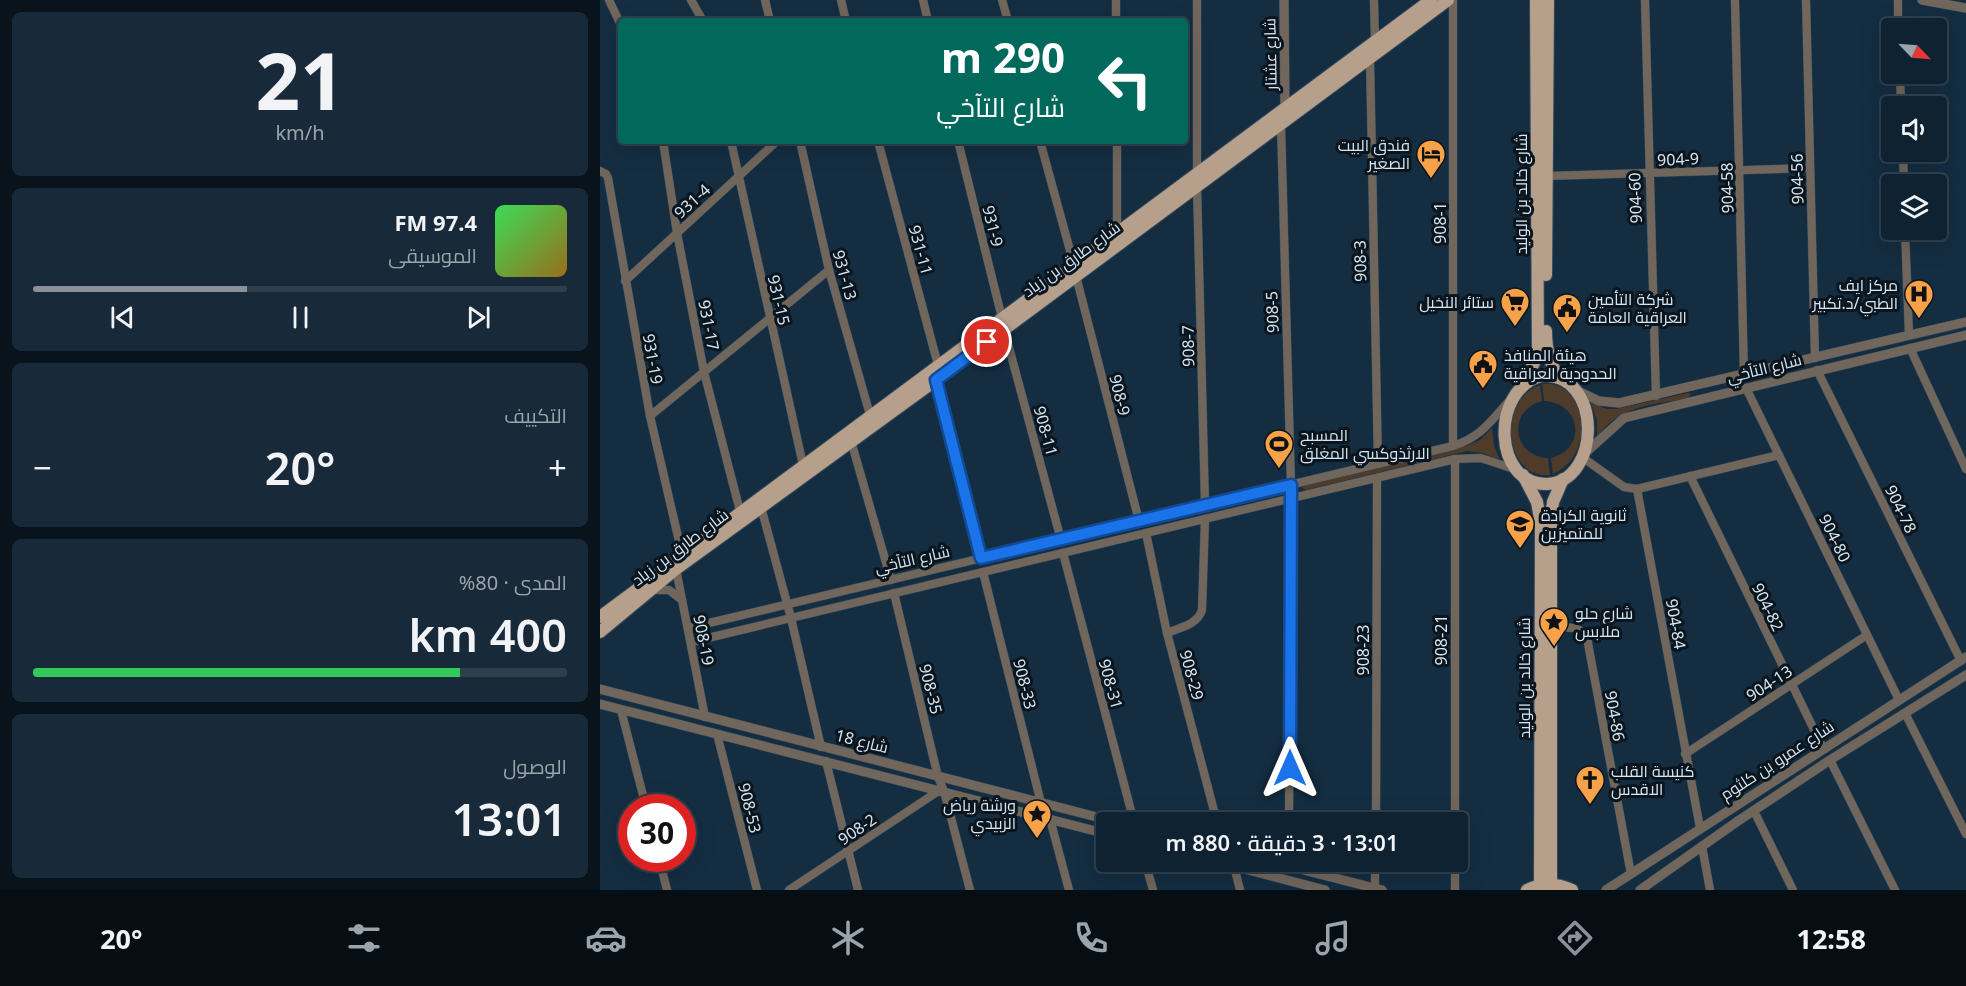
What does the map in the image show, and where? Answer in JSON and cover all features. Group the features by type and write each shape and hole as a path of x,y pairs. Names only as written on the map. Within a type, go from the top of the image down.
{"main road":[{"name":"شارع طارق بن زياد","path":"601,624 682,554 938,365 1003,323 1197,180 1285,108 1431,0"},
{"name":"شارع طارق بن زياد","path":"1075,270 1117,233 1281,125 1448,0"},
{"name":"شارع خالد بن الوليد","path":"1524,384 1538,354 1536,0"},
{"name":"شارع خالد بن الوليد","path":"1548,0 1546,343 1553,368 1562,380"},
{"name":"شارع طارق بن زياد","path":"601,624 936,380 1003,323"},
{"path":"1541,376 1553,376 1562,380 1574,388 1584,405 1588,436 1583,456 1573,471 1563,479 1546,484 1533,481 1521,473 1509,454 1504,436 1506,416 1512,398 1524,384 1541,376"},
{"name":"شارع خالد بن الوليد","path":"1521,473 1537,502 1541,524 1546,885"},
{"name":"شارع خالد بن الوليد","path":"1546,885 1552,628 1551,518 1553,502 1563,479"},
{"path":"1527,890 1546,885 1572,890"}],"street":[{"path":"609,0 618,20"},
{"path":"691,0 702,18"},
{"path":"765,0 769,18"},
{"path":"841,0 845,18"},
{"path":"923,0 927,18"},
{"path":"1002,0 1007,18"},
{"path":"1116,0 1116,18"},
{"name":"908-7","path":"1197,0 1197,180 1205,506"},
{"name":"شارع عشتار","path":"1284,0 1285,108"},
{"path":"1374,0 1376,42"},
{"name":"908-1","path":"1453,0 1453,446"},
{"name":"904-60","path":"1645,0 1648,173 1656,396"},
{"name":"904-58","path":"1736,0 1744,375"},
{"name":"904-56","path":"1806,0 1815,358"},
{"path":"1898,0 1899,18"},
{"path":"1922,0 1966,8"},
{"name":"908-3","path":"1370,58 1378,465"},
{"name":"908-5","path":"1281,125 1291,485 1289,812"},
{"name":"931-17","path":"663,144 677,233 704,372 740,511"},
{"name":"931-15","path":"732,144 803,465"},
{"name":"931-4","path":"625,281 774,144"},
{"name":"931-13","path":"801,144 829,270 870,415"},
{"name":"931-11","path":"879,144 938,365"},
{"name":"931-9","path":"959,144 1003,323"},
{"name":"908-9","path":"1041,144 1139,521"},
{"path":"1117,144 1117,233"},
{"name":"904-9","path":"1546,176 1810,168"},
{"name":"931-19","path":"600,171 608,178 650,416 682,554"},
{"path":"1905,240 1909,335"},
{"path":"650,416 829,270"},
{"name":"شارع التآخي","path":"1574,388 1587,397 1609,403 1619,403 1966,322"},
{"name":"908-11","path":"1003,323 1061,540"},
{"name":"شارع التآخي","path":"1583,456 1624,418 1966,335"},
{"path":"1910,348 1966,469"},
{"name":"904-78","path":"1817,370 1963,659"},
{"path":"936,380 981,558"},
{"path":"1707,384 1709,397"},
{"name":"904-80","path":"1746,388 1899,700"},
{"name":"شارع التآخي","path":"688,628 1453,446 1479,434 1490,425 1512,398"},
{"path":"851,441 891,580"},
{"path":"1583,456 1624,487 1637,489 1779,455"},
{"name":"شارع التآخي","path":"691,642 1455,459 1481,458 1521,473"},
{"name":"908-21","path":"1455,459 1455,812"},
{"name":"904-82","path":"1690,476 1823,748"},
{"name":"908-23","path":"1376,812 1377,478"},
{"name":"904-84","path":"1637,489 1700,828"},
{"path":"761,507 788,604 821,747"},
{"path":"1167,633 1193,623 1199,618 1202,610 1205,519"},
{"name":"908-29","path":"1146,533 1167,633 1214,812"},
{"path":"1021,549 1024,562"},
{"name":"908-31","path":"1063,553 1131,812"},
{"name":"908-19","path":"676,569 705,717"},
{"name":"908-33","path":"982,572 1041,803"},
{"path":"646,593 656,589 665,589 673,592 683,601"},
{"name":"908-35","path":"894,593 938,777 970,890"},
{"name":"904-86","path":"1552,628 1578,627 1584,631 1587,638 1631,874"},
{"name":"904-13","path":"1685,754 1867,635"},
{"name":"شارع عمرو بن كلثوم","path":"1606,890 1963,659"},
{"name":"شارع عمرو بن كلثوم","path":"1640,890 1830,760 1966,675"},
{"name":"شارع 18","path":"600,689 1096,817"},
{"path":"642,715 646,702"},
{"name":"شارع 18","path":"600,704 1096,831"},
{"path":"621,710 643,794"},
{"path":"1905,713 1966,834"},
{"name":"908-53","path":"717,734 757,890"},
{"path":"1830,760 1895,890"},
{"path":"826,761 858,890"},
{"name":"908-2","path":"789,890 942,791"},
{"path":"1728,810 1738,821"},
{"path":"1754,811 1793,890"},
{"path":"1050,819 1069,890"},
{"path":"1702,846 1710,890"},
{"path":"662,872 667,890"},
{"path":"1148,872 1153,890"},
{"path":"1236,872 1240,890"},
{"path":"1256,872 1325,890"},
{"path":"1286,872 1286,880"},
{"path":"1316,872 1378,889 1376,872"},
{"path":"1455,872 1455,890"}],"shaded area":[{"path":"1542,384 1558,386 1570,394 1577,406 1581,421 1581,437 1576,452 1567,465 1553,474 1551,458 1563,453 1570,446 1575,437 1575,427 1566,409 1544,401"},
{"path":"1540,385 1542,401 1531,406 1523,414 1518,432 1527,450 1548,458 1550,475 1534,473 1523,465 1515,452 1512,437 1512,421 1517,406 1526,393"},
{"path":"1691,394 1688,398 1637,408 1626,413 1605,427 1597,438 1597,420 1591,403 1607,409 1616,409"},
{"path":"1492,428 1494,446 1500,460 1483,453 1467,451 1306,490 1302,488 1304,485 1466,446 1480,440"}],"place":[{"name":"فندق البيت الصغير","path":"1431,180"},
{"name":"مركز ايف الطبي/د.تكبير","path":"1919,320"},
{"name":"ستائر النخيل","path":"1515,328"},
{"name":"شركة التأمين العراقية العامة","path":"1567,334"},
{"name":"هيئة المنافذ الحدودية العراقية","path":"1483,390"},
{"name":"المسبح الارثذوكسي المغلق","path":"1279,470"},
{"name":"ثانوية الكرادة للمتميزين","path":"1520,550"},
{"name":"شارع حلو ملابس","path":"1554,648"},
{"name":"كنيسة القلب الاقدس","path":"1590,806"},
{"name":"ورشة رياض الزبيدي","path":"1037,840"}],"route":[{"path":"987,342 936,380 981,558 1291,485 1290,768"}]}
